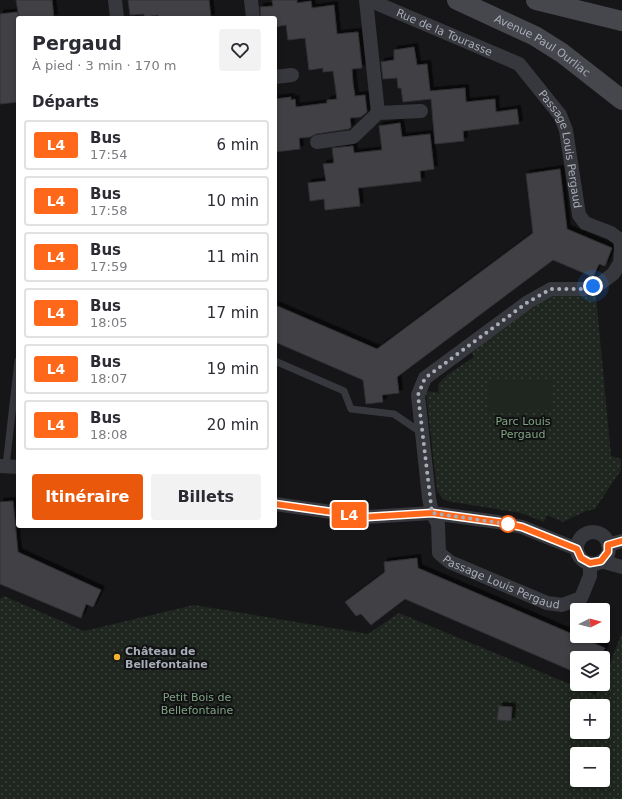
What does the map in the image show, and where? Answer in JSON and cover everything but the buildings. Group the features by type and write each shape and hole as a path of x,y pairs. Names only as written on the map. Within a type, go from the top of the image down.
{"main road":[{"name":"Avenue Paul Ourliac","path":"457,0 535,36 562,53 622,100"},
{"path":"536,0 622,21"}],"street":[{"path":"115,0 117,16"},
{"path":"251,0 253,16"},
{"path":"366,0 378,113"},
{"name":"Rue de la Tourasse","path":"369,0 519,64"},
{"name":"Passage Louis Pergaud","path":"519,64 560,115 566,130 579,215 585,224 611,233 620,240 620,263 613,274 601,283 585,289 551,289 528,302 425,378 418,395 432,513 438,524 439,553 450,562 547,604 562,605 581,598 596,562"},
{"path":"277,77 292,75"},
{"path":"317,142 353,137 378,113 421,111"},
{"path":"277,504 367,517 432,513 522,527 577,549"},
{"path":"596,562 608,552 608,545 601,534 591,532 581,537 577,549 581,558 596,562 622,567"},
{"path":"608,545 622,541"}],"lane":[{"path":"277,362 344,392 352,408 394,414 422,433"},
{"path":"8,466 16,382"}],"green space":[{"name":"Parc Louis Pergaud","path":"547,295 596,296 611,456 621,459 621,470 595,509 586,511 563,522 547,515 544,522 521,513 447,501 443,499 437,491 426,393 428,391 439,393 438,384 447,375 474,357 470,349"},
{"path":"552,380 553,410 489,411 488,381"},
{"name":"Petit Bois de Bellefontaine","path":"4,596 84,631 194,605 368,634 399,613 570,684 570,691 586,691 596,695 598,691 610,691 610,663 622,633 622,799 0,799 0,599"}],"bus line":[{"name":"L4","path":"277,504 367,517 432,513 498,522 522,527 577,549 581,558 585,562 590,563 601,561 608,552 608,545 622,541"}],"place":[{"name":"Château de Bellefontaine","path":"117,657"}],"route":[{"path":"508,524 514,525 432,513 429,498 418,395 425,378 528,302 551,289 585,289 593,286"}]}
